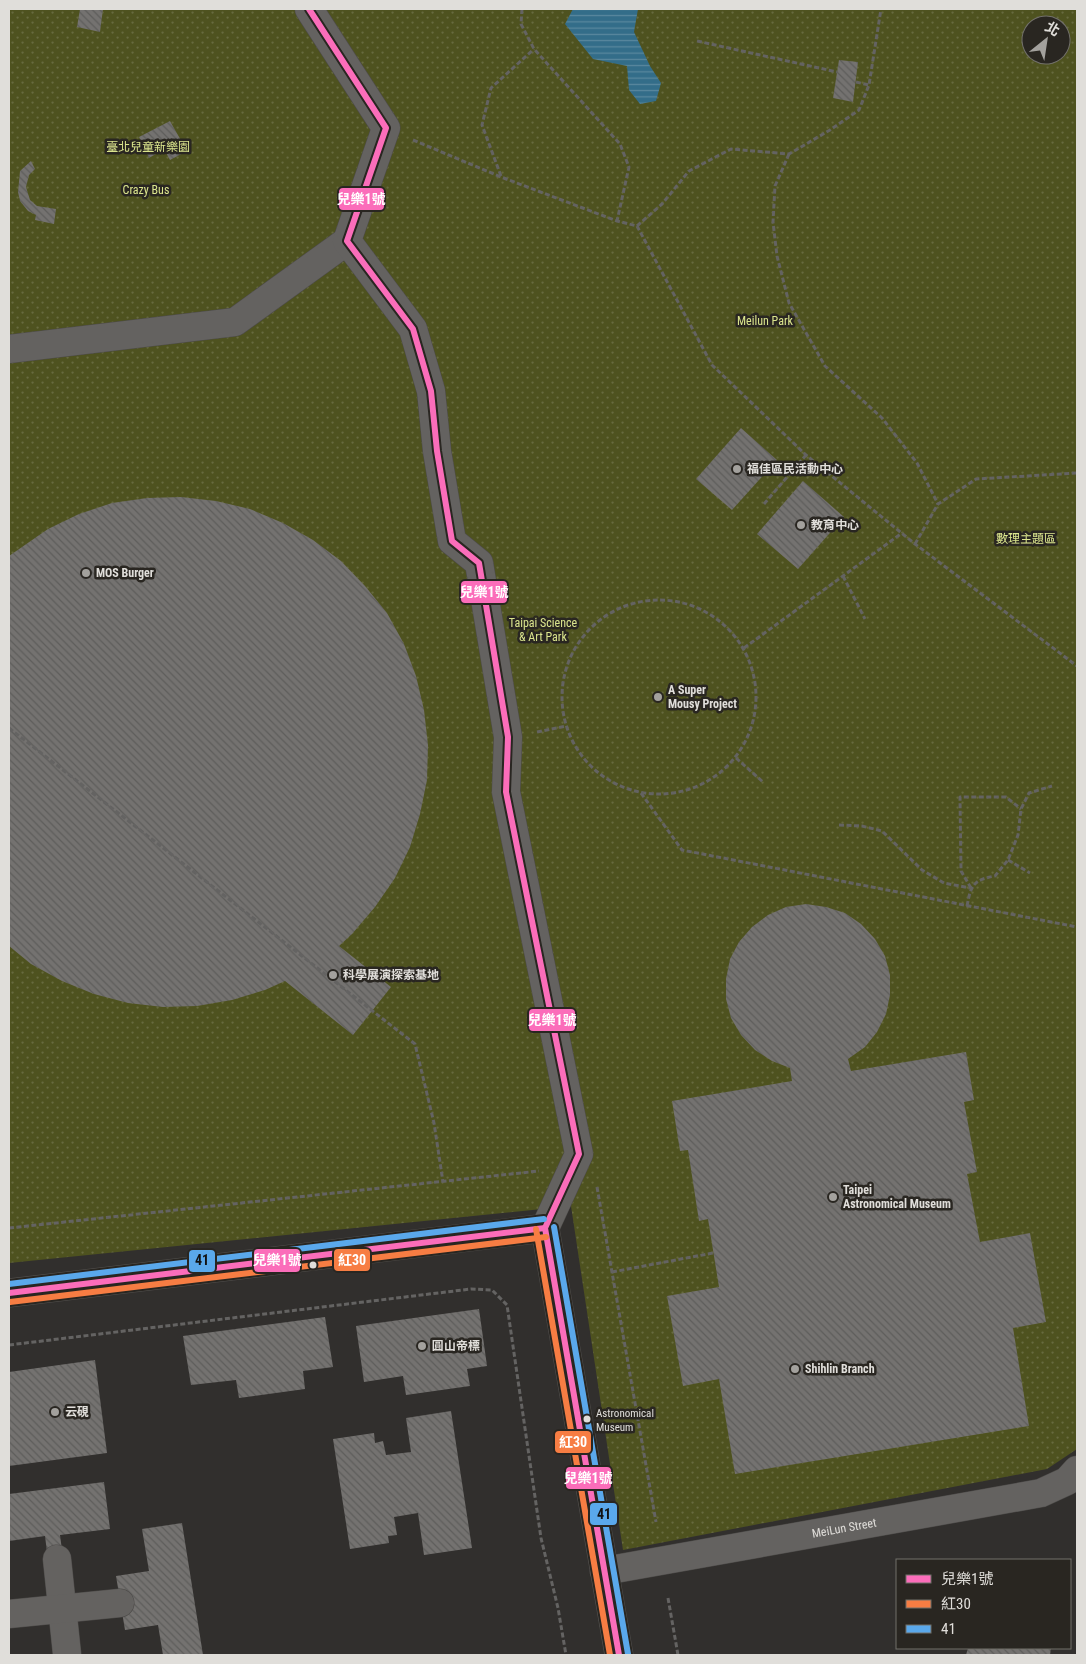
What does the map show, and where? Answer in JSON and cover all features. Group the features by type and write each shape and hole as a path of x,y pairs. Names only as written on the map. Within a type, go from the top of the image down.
{"street":[{"path":"9,349 236,322 347,241 386,128 309,9"},
{"path":"347,241 414,329 431,391 452,540 479,563 508,737 506,792 579,1154 544,1228 618,1655"},
{"path":"9,1293 544,1228"},
{"name":"MeiLun Street","path":"604,1571 1041,1493 1067,1481 1077,1470"},
{"path":"57,1558 67,1654"},
{"path":"9,1614 120,1603"}],"path":[{"path":"522,9 521,24 534,49 620,144 629,166 618,221"},
{"path":"637,226 662,204 689,171 731,149 789,154 859,110 868,85 881,9"},
{"path":"696,41 837,72"},
{"path":"501,177 482,125 491,88 534,49"},
{"path":"856,82 868,85"},
{"path":"386,128 501,177 618,221 637,226 712,364 806,456 915,544 1077,666"},
{"path":"789,154 776,186 773,222 777,256 789,303 825,366 882,418 917,463 938,504"},
{"path":"764,504 806,456"},
{"path":"915,544 938,504 976,479 1077,473"},
{"path":"744,648 902,533"},
{"path":"844,576 864,619"},
{"path":"660,599 699,608 717,618 732,632 744,648 752,666 756,685 757,704 753,724 747,742 736,758 721,773 703,784 683,792 641,793 621,787 603,776 587,762 574,746 562,705 562,684 567,664 576,646 588,630 603,617 621,607 640,601 660,599"},
{"path":"9,728 415,1044 434,1123 444,1182"},
{"path":"736,758 764,782"},
{"path":"967,906 971,888 980,878 995,876 1008,860 1018,835 1021,809 1030,793 1052,786"},
{"path":"641,793 682,850 1077,927"},
{"path":"971,888 961,871 960,797 1006,797 1021,809"},
{"path":"839,825 862,826 882,832 922,870 944,883 971,888"},
{"path":"1008,860 1030,873"},
{"path":"612,1272 713,1253"},
{"path":"9,1345 471,1289 492,1290 507,1305 541,1538 558,1608 566,1655"},
{"path":"668,1598 678,1655"}],"green space":[{"name":"Taipai Science & Art Park","path":"9,9 1077,9 1077,1449 1047,1469 623,1550 571,1206 9,1263"}],"water":[{"path":"573,9 638,9 634,32 650,66 661,83 656,101 640,104 629,90 627,66 593,59 565,24"}],"building":[{"path":"80,9 103,9 100,32 77,27"},
{"path":"839,60 858,62 853,102 833,98"},
{"path":"170,121 187,151 170,160 164,149 149,158 139,137"},
{"path":"31,161 35,169 29,175 26,187 30,200 37,206 56,209 54,224 35,220 36,215 28,211 20,201 18,192 20,171"},
{"name":"福佳區民活動中心","path":"741,428 777,460 732,510 696,479"},
{"name":"教育中心","path":"803,481 844,517 798,569 757,534"},
{"path":"181,497 216,501 250,509 283,523 313,540 341,561 387,613 404,644 416,676 424,710 428,745 427,780 420,814 410,847 395,878 375,907 339,946 391,987 353,1035 285,981 265,990 232,1000 197,1006 163,1007 128,1003 94,994 62,981 31,964 9,946 9,556 48,529 79,514 112,503 147,498"},
{"name":"Taipei Astronomical Museum","path":"806,904 826,907 845,913 861,924 875,939 885,956 890,975 890,995 886,1014 877,1032 865,1047 848,1059 851,1071 966,1052 974,1100 964,1102 977,1172 967,1174 980,1242 1030,1233 1046,1322 1013,1328 1029,1426 735,1474 719,1379 683,1386 667,1296 719,1287 708,1219 699,1221 688,1150 680,1151 672,1101 792,1081 790,1068 772,1061 755,1050 741,1035 731,1018 726,999 726,979 730,959 739,942 752,927 768,915 786,907"},
{"name":"圓山帝標","path":"479,1309 487,1366 467,1369 470,1386 406,1395 403,1376 364,1382 356,1326"},
{"path":"325,1317 333,1367 303,1371 305,1389 239,1398 236,1380 191,1385 183,1336"},
{"name":"云硯","path":"95,1360 107,1453 9,1466 9,1372"},
{"path":"451,1411 472,1548 424,1555 418,1513 394,1517 397,1535 388,1536 389,1543 350,1549 333,1439 374,1433 375,1443 383,1441 386,1455 411,1452 406,1418"},
{"path":"104,1482 110,1529 60,1535 62,1550 47,1552 45,1536 9,1541 9,1494"},
{"path":"182,1523 203,1655 163,1655 158,1625 125,1630 116,1576 149,1571 142,1529"},
{"path":"968,1649 1051,1649 1050,1655 966,1655"}],"transit line":[{"name":"兒樂1號","path":"309,9 386,128 347,241 413,329 431,391 437,451 452,541 479,563 508,737 506,792 579,1154 545,1228 619,1655"},
{"name":"41","path":"9,1284 544,1219"},
{"name":"41","path":"554,1227 628,1654"},
{"name":"兒樂1號","path":"9,1293 545,1228"},
{"name":"紅30","path":"536,1229 610,1655"},
{"name":"紅30","path":"10,1302 546,1237"}],"place":[{"name":"福佳區民活動中心","path":"737,469"},
{"name":"教育中心","path":"801,525"},
{"name":"MOS Burger","path":"86,573"},
{"name":"A Super Mousy Project","path":"658,697"},
{"name":"科學展演探索基地","path":"333,975"},
{"name":"Taipei Astronomical Museum","path":"833,1197"},
{"name":"圓山帝標","path":"422,1346"},
{"name":"Shihlin Branch","path":"795,1369"},
{"name":"云硯","path":"55,1412"},
{"name":"Astronomical Museum","path":"587,1419"}],"park label":[{"name":"臺北兒童新樂園","path":"148,147"},
{"name":"Crazy Bus","path":"146,190"},
{"name":"Meilun Park","path":"765,321"},
{"name":"數理主題區","path":"1026,539"}]}
